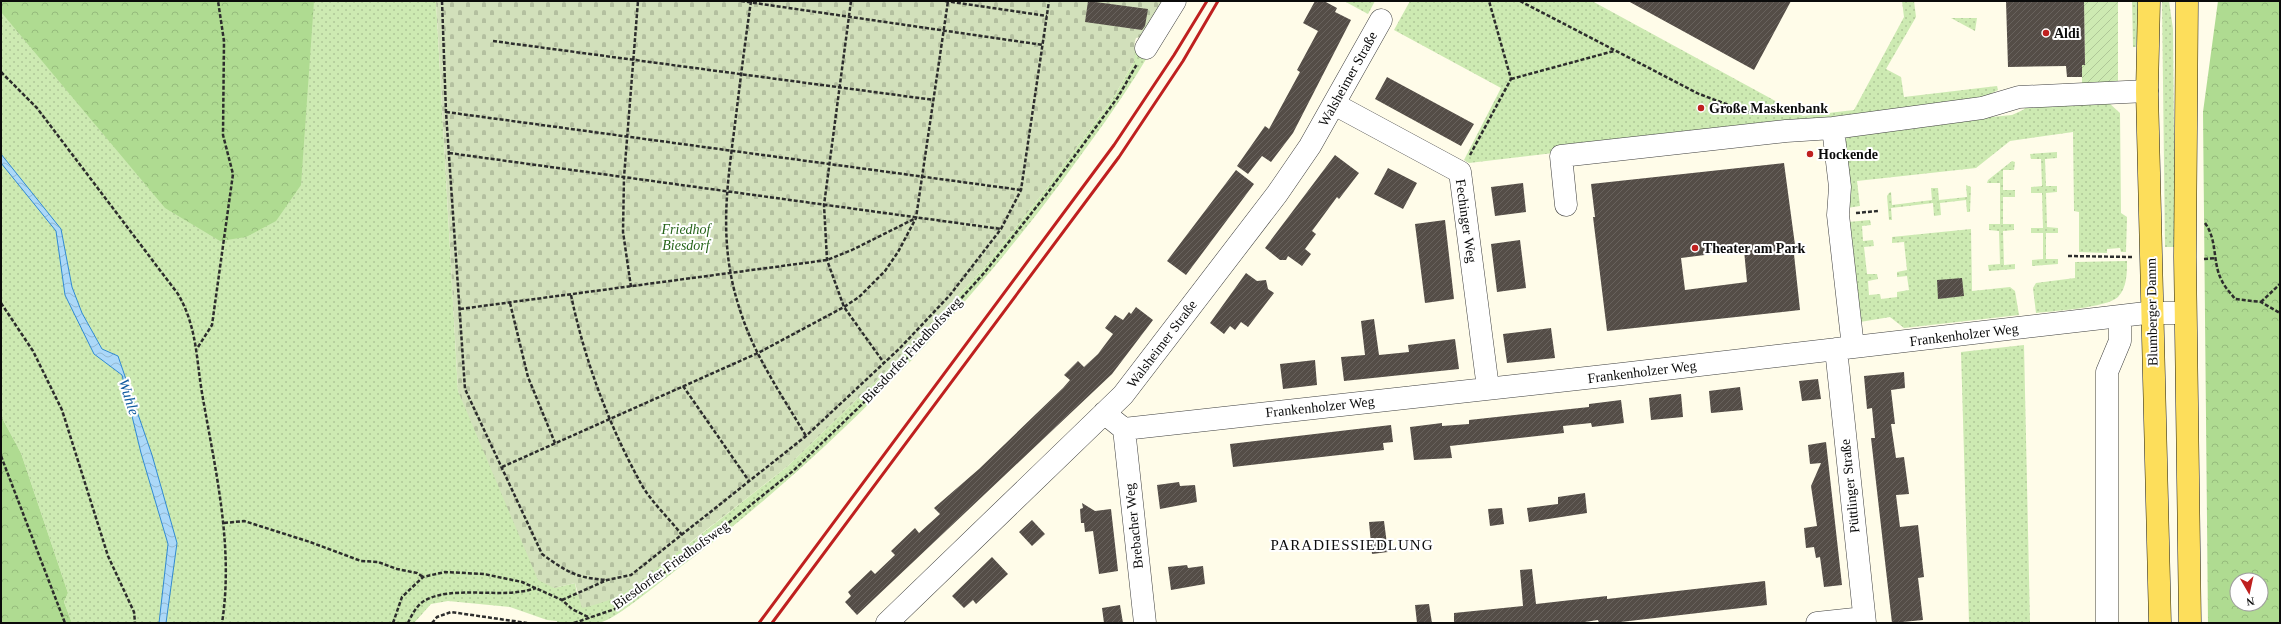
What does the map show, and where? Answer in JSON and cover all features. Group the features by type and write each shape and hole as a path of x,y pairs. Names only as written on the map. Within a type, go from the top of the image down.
{"main road":[{"name":"Blumberger Damm","path":"2149,1 2147,91 2160,623"},
{"path":"2187,1 2184,93 2185,313 2190,623"}],"street":[{"path":"1146,48 1175,1"},
{"name":"Walsheimer Straße","path":"887,623 1123,395 1277,194 1310,146 1381,20"},
{"path":"1566,205 1561,156 1786,131 1833,128 1982,108 2019,97 2147,91"},
{"name":"Fechinger Weg","path":"1334,104 1460,172 1488,388"},
{"name":"Püttlinger Straße","path":"1833,128 1840,187 1838,215 1845,348 1865,620"},
{"name":"Frankenholzer Weg","path":"1124,428 2120,316 2152,313 2185,313"},
{"path":"2106,623 2107,372 2120,341 2120,316"},
{"path":"1104,413 1124,428"},
{"name":"Brebacher Weg","path":"1124,428 1145,623"},
{"path":"1817,623 1865,620"}],"path":[{"path":"197,348 212,325 233,174 223,135 224,41 218,1"},
{"path":"442,1 446,112 465,390 542,554 566,571 584,578 607,580"},
{"path":"631,287 623,232 624,177 638,1"},
{"path":"741,1 1043,45"},
{"path":"851,1 824,205 827,260 844,308 884,363"},
{"path":"945,1 1047,16"},
{"path":"502,467 758,353 844,308 859,297 885,271 898,252 916,218 948,1"},
{"path":"562,600 607,580 631,575 682,535 806,436 884,363 950,295 1001,229 1021,190 1049,1"},
{"path":"1460,172 1511,79 1489,1"},
{"path":"1520,1 1699,94 1759,116"},
{"path":"750,2 726,192 725,230 731,273 742,316 758,353 806,436"},
{"path":"493,41 934,100"},
{"name":"Biesdorfer Friedhofsweg","path":"574,623 615,609 696,549 781,481 889,378 985,272 1049,191 1118,97 1146,48"},
{"path":"1511,79 1614,51"},
{"path":"1,72 37,108 178,294 191,321 197,348 200,378 224,523 226,557 222,623"},
{"path":"446,112 1021,190"},
{"path":"449,153 1001,229"},
{"path":"1861,213 1878,211"},
{"path":"460,309 827,260 852,250 916,218"},
{"path":"2201,223 2205,223 2209,229 2214,242 2216,258 2222,281 2235,299 2261,302 2280,313"},
{"path":"2068,256 2132,257"},
{"path":"2204,259 2216,258"},
{"path":"2261,302 2280,284"},
{"path":"571,295 580,336 610,418 639,481 682,535"},
{"path":"1,303 33,351 62,410 108,556 134,612 135,623"},
{"path":"510,303 528,377 555,443"},
{"path":"683,386 749,481"},
{"path":"1,456 65,623"},
{"path":"224,523 244,521 310,542 361,562 378,562 397,569 417,573 423,577"},
{"path":"393,623 402,597 423,577 445,572 484,574 522,582 562,600 572,609 590,618"},
{"path":"408,623 423,601 444,593 528,591 537,588"},
{"path":"432,623 437,618 452,612 527,623"}],"green space":[{"path":"1,1 436,1 458,391 554,588 575,583 577,594 690,543 788,466 883,374 983,269 1046,189 1115,95 1134,61 1134,50 1148,56 1096,135 1020,235 977,288 884,388 836,436 733,526 639,598 607,620 599,623 557,623 557,621 547,620 510,607 448,601 431,604 414,623 72,623 64,602 68,593 21,453 1,416"},
{"path":"1,1 314,1 301,185 276,221 246,237 220,241 165,208 1,12"},
{"name":"Friedhof Biesdorf","path":"436,1 1168,1 1147,36 1136,38 1134,61 1115,95 1046,189 983,269 883,374 788,466 633,587 596,605 582,608 575,583 554,588 538,580 458,391"},
{"path":"1344,1 1375,1 1368,14"},
{"path":"1410,1 1592,1 1803,116 1854,110 1904,17 1902,1 1914,1 1916,17 1886,69 1901,77 1904,97 1997,86 1998,90 1973,103 1469,163 1464,160 1501,88 1394,30"},
{"path":"2084,1 2118,1 2118,84 2082,85 2082,65 2085,65"},
{"path":"2132,1 2141,1 2136,47 2133,47"},
{"path":"2162,1 2169,1 2173,29 2175,247 2165,247"},
{"path":"2218,1 2280,1 2280,623 2208,623 2203,112"},
{"path":"1951,18 1977,18 1975,31"},
{"path":"2109,103 2120,113 2121,213 2127,217 2126,252 2121,252 2120,248 2107,249 2107,253 2079,252 2079,212 2074,211 2073,132 2010,141 1976,168 1857,181 1860,206 1847,208 1842,143 1848,135 1860,130 2012,115 2023,110 2030,104"},
{"path":"2057,152 2057,158 2045,159 2046,186 2057,186 2057,192 2046,193 2047,227 2058,228 2058,233 2046,233 2046,259 2058,259 2058,264 2032,266 2032,260 2043,259 2043,233 2031,233 2031,228 2043,228 2042,193 2031,193 2031,187 2042,186 2041,159 2031,159 2030,154"},
{"path":"2012,161 2015,162 2014,170 2003,170 2003,190 2015,190 2015,197 2003,197 2003,224 2014,224 2014,230 2003,231 2004,265 2015,264 2015,269 1989,271 1988,265 2000,264 1999,231 1989,230 1989,224 2000,224 2000,183 1987,183 1988,180"},
{"path":"1966,185 1971,187 1970,212 1967,212 1966,200 1940,203 1941,215 1934,216 1933,203 1891,208 1892,220 1889,220 1887,196 1891,192 1892,205 1932,200 1931,188 1938,188 1939,200 1967,197"},
{"path":"1870,220 1871,225 1862,226 1863,241 1873,240 1874,246 1864,247 1867,274 1877,274 1878,279 1868,281 1869,295 1880,294 1881,299 1897,297 1897,292 1909,290 1907,276 1897,277 1897,272 1907,270 1904,242 1892,243 1892,237 1971,229 1972,291 2010,287 2015,291 2019,315 1904,328 1890,317 1860,322 1848,222"},
{"path":"2127,261 2125,285 2118,297 2112,301 2079,308 2036,313 2033,288 2036,283 2075,278 2075,262"},
{"path":"2024,345 2030,623 1969,623 1961,352"},
{"path":"1,416 21,453 68,593 64,602 72,623 1,623"}],"water":[{"name":"Wuhle","path":"1,154 61,229 72,287 82,313 102,349 118,356 152,455 177,543 166,623 159,623 168,544 141,453 122,375 94,354 65,295 56,231 1,163"}],"building":[{"path":"1088,1 1148,9 1145,26 1142,30 1085,22"},
{"path":"1315,1 1324,1 1337,8 1335,12 1351,20 1293,133 1271,162 1262,156 1248,174 1237,166 1265,126 1269,129 1300,72 1297,70 1318,31 1303,23"},
{"path":"1628,1 1791,1 1754,70"},
{"name":"Aldi","path":"2006,1 2084,1 2085,65 2082,65 2082,77 2067,77 2066,66 2008,67"},
{"path":"1387,77 1474,124 1461,146 1375,99"},
{"path":"1335,155 1359,173 1339,199 1337,197 1312,231 1316,234 1305,249 1311,254 1302,266 1288,256 1286,260 1280,260 1265,248"},
{"name":"Theater am Park","path":"1784,163 1795,245 1793,245 1800,310 1607,331 1593,217 1595,217 1591,184","holes":["1744,250 1747,282 1685,290 1681,258"]},
{"path":"1388,168 1417,183 1403,209 1374,194"},
{"path":"1236,170 1254,184 1186,275 1167,261"},
{"path":"1523,183 1526,212 1495,216 1491,187"},
{"path":"1445,220 1454,299 1425,303 1415,224"},
{"path":"1520,240 1526,288 1497,292 1491,244"},
{"path":"1246,273 1257,281 1266,280 1268,289 1274,293 1248,327 1241,322 1235,330 1230,326 1224,334 1210,323"},
{"path":"1962,278 1964,296 1938,299 1937,280"},
{"path":"1136,307 1153,320 1112,374 857,615 845,602 851,596 848,592 871,570 875,574 895,555 891,551 915,528 919,533 940,514 934,508 979,469 1063,388 1070,380 1064,375 1078,361 1084,367 1098,354 1113,334 1105,328 1115,315 1123,320 1129,312 1131,314"},
{"path":"1374,319 1379,355 1409,352 1408,345 1455,339 1459,369 1344,381 1341,357 1365,355 1361,321"},
{"path":"1551,328 1555,358 1507,363 1503,334"},
{"path":"1315,360 1317,385 1283,389 1280,364"},
{"path":"1904,372 1905,388 1891,390 1895,424 1891,424 1896,458 1904,457 1909,494 1896,495 1900,527 1918,525 1924,577 1918,578 1923,620 1892,623 1871,438 1875,438 1872,408 1867,409 1864,376"},
{"path":"1818,379 1821,399 1802,401 1799,381"},
{"path":"1740,387 1743,410 1711,413 1709,391"},
{"path":"1681,394 1683,417 1651,420 1649,398"},
{"path":"1621,400 1624,423 1592,427 1591,423 1563,426 1564,433 1450,446 1452,458 1414,460 1410,427 1442,423 1442,426 1469,424 1469,420 1589,407 1589,404"},
{"path":"1391,425 1393,442 1383,443 1384,450 1233,467 1230,444"},
{"path":"1826,442 1842,585 1824,587 1820,557 1816,558 1814,547 1806,548 1804,528 1817,526 1811,486 1821,463 1810,464 1808,445"},
{"path":"1179,482 1180,486 1195,485 1197,502 1160,509 1157,485"},
{"path":"1585,493 1587,513 1529,522 1527,508 1558,504 1558,497"},
{"path":"1082,503 1095,511 1111,509 1118,571 1099,574 1093,531 1085,532 1084,523 1081,523 1080,509 1083,508"},
{"path":"1502,508 1504,524 1490,526 1488,509"},
{"path":"1032,520 1045,534 1032,546 1019,532"},
{"path":"1384,521 1388,552 1372,554 1369,522"},
{"path":"992,557 1008,574 976,604 973,600 964,608 952,596"},
{"path":"1187,565 1188,568 1203,566 1205,584 1171,590 1168,567"},
{"path":"1532,569 1536,604 1607,596 1607,599 1765,581 1767,605 1612,623 1599,623 1598,620 1578,623 1454,623 1454,613 1523,606 1520,570"},
{"path":"1429,604 1432,623 1417,623 1415,605"},
{"path":"1120,605 1123,623 1104,623 1102,608"}],"railway":[{"path":"759,623 1114,145 1174,55 1207,1"},
{"path":"772,623 1119,157 1183,61 1218,1"}],"place":[{"name":"Aldi","path":"2046,33"},
{"name":"Große Maskenbank","path":"1701,108"},
{"name":"Hockende","path":"1810,154"},
{"name":"Theater am Park","path":"1695,248"}],"district":[{"name":"PARADIESSIEDLUNG","path":"1352,545"}]}
